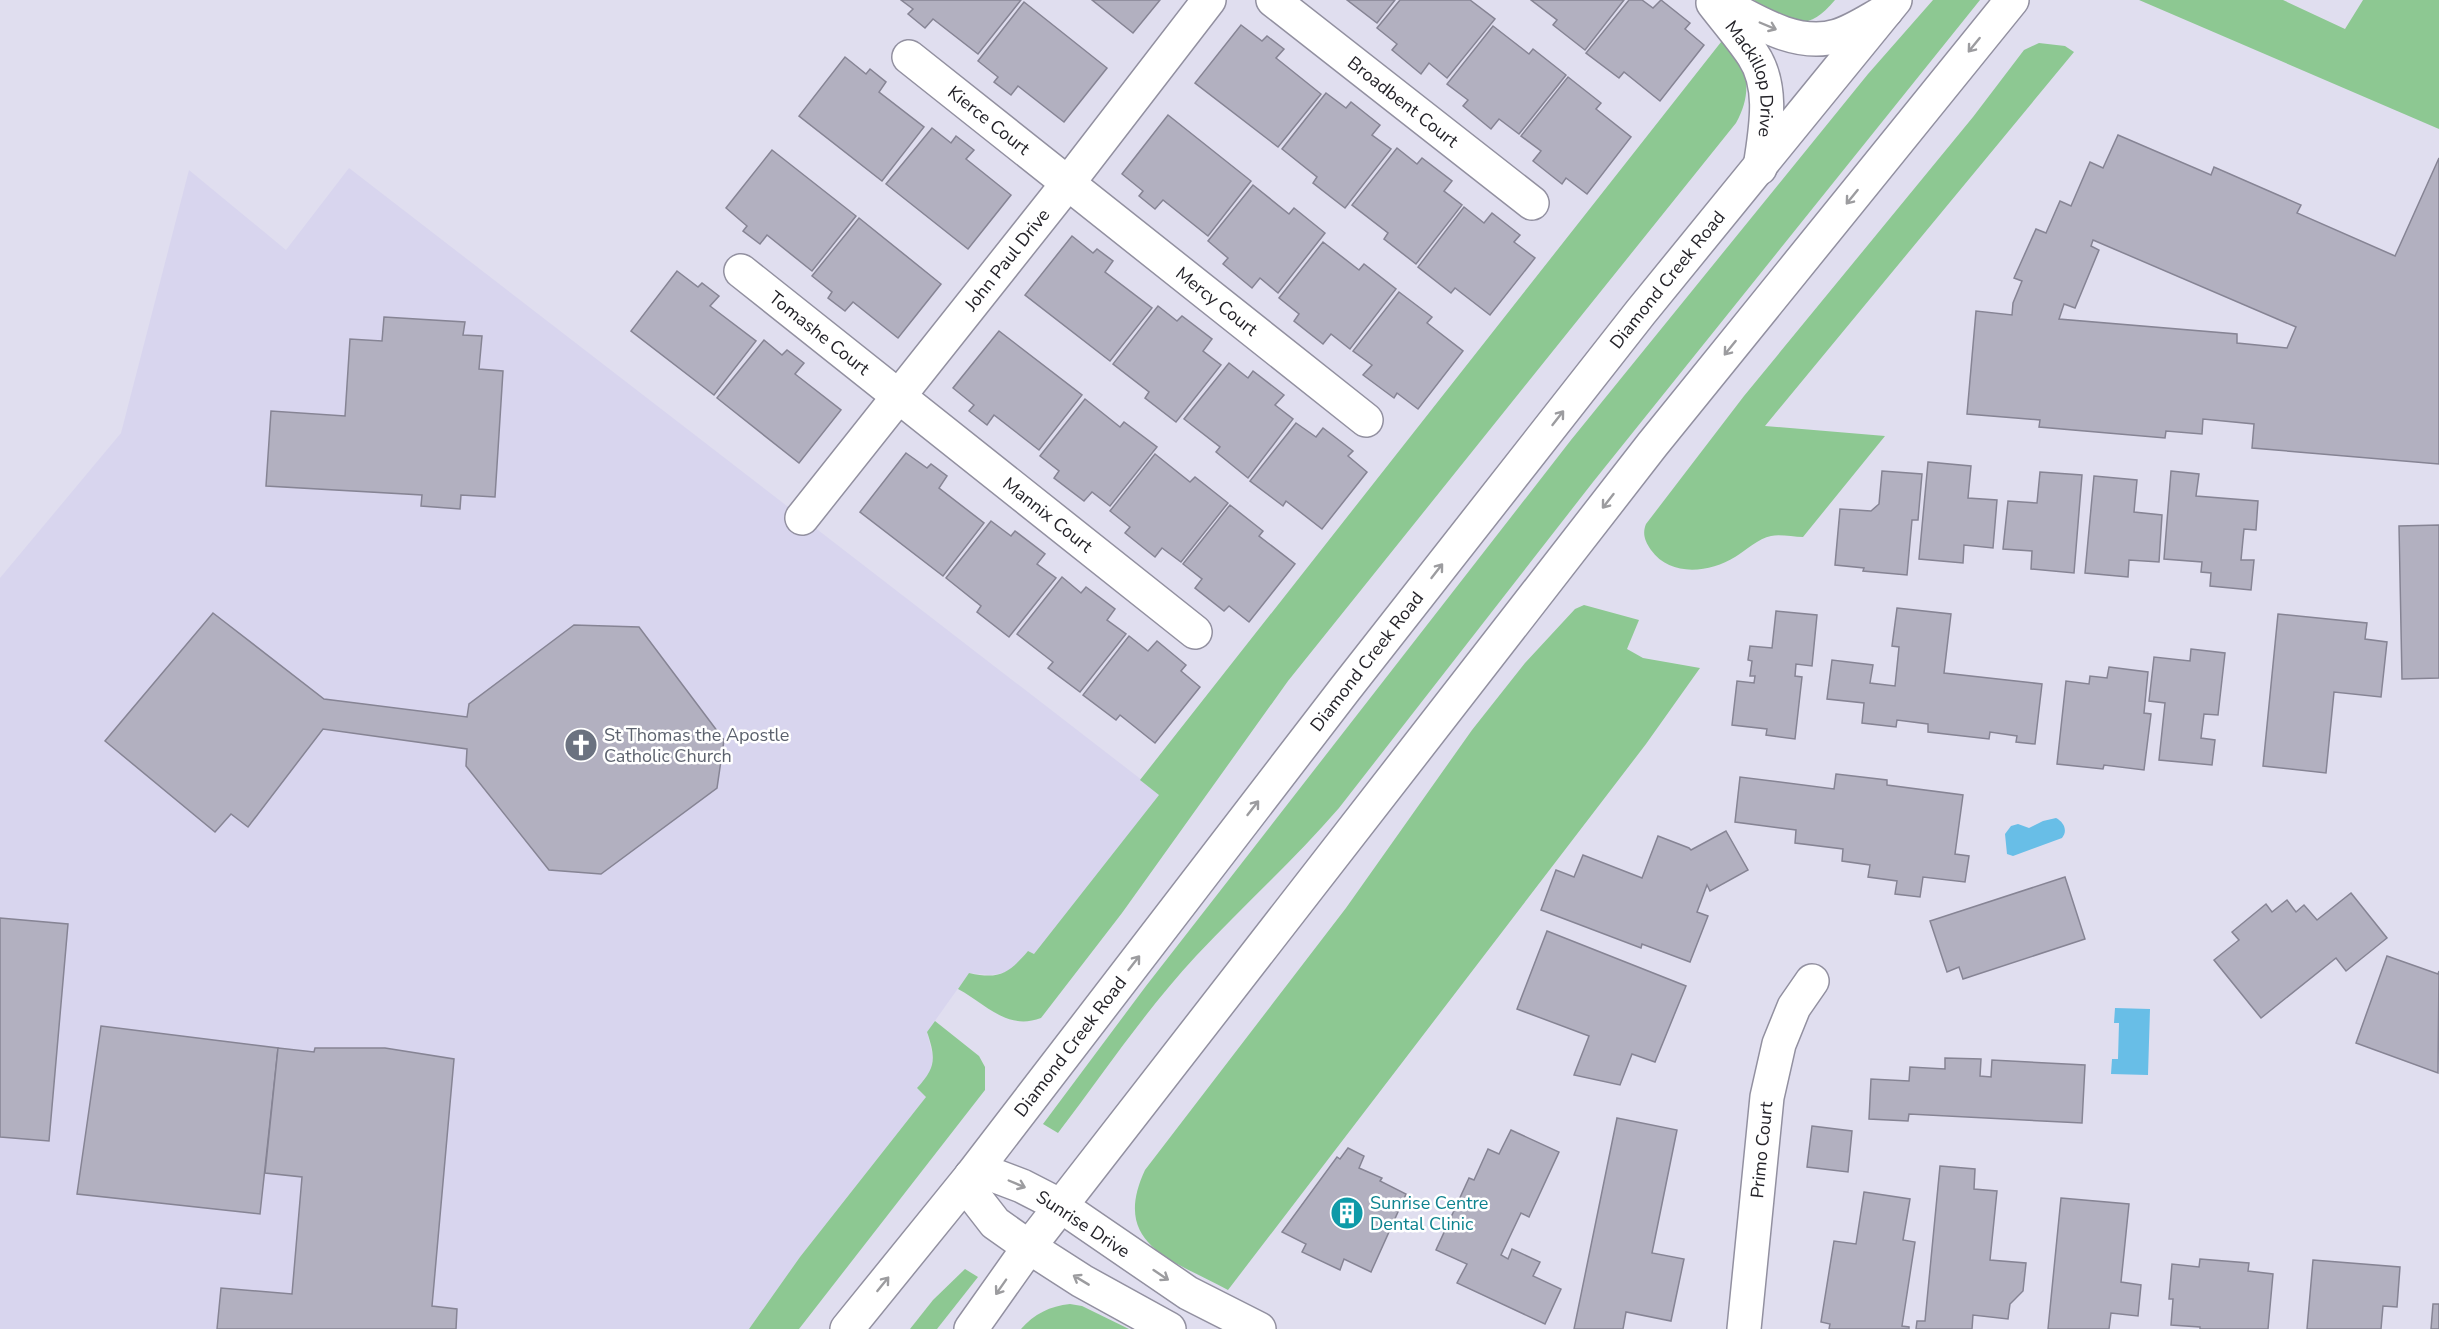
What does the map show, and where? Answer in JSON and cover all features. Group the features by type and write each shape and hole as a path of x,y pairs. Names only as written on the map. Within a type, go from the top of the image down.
{"main road":[{"name":"John Paul Drive","path":"802,518 1068,183 1209,0"},
{"name":"Broadbent Court","path":"1273,0 1532,203"},
{"name":"Mackillop Drive","path":"1711,0 1754,57 1763,82 1767,114 1760,168"},
{"name":"Mackillop Drive","path":"1716,0 1788,34 1810,40 1837,36 1891,5"},
{"path":"971,1329 1029,1247 1652,445 2012,0"},
{"name":"Diamond Creek Road","path":"847,1329 971,1176 1408,608 1632,323 1891,5"},
{"name":"Kierce Court","path":"909,57 1068,183"},
{"name":"Mercy Court","path":"1068,183 1366,420"},
{"name":"Tomashe Court","path":"741,271 900,396"},
{"name":"Mannix Court","path":"900,396 1195,632"},
{"name":"Primo Court","path":"1744,1329 1767,1097 1779,1044 1794,1007 1812,981"},
{"name":"Sunrise Drive","path":"971,1176 993,1175 1022,1186 1061,1206 1188,1293 1256,1328"},
{"path":"971,1176 974,1196 995,1223 1082,1281 1169,1329"}],"shaded area":[{"path":"349,168 1160,794 1034,955 1028,951 1010,972 990,975 969,973 927,1032 933,1057 931,1074 917,1088 926,1097 800,1257 749,1329 0,1329 0,578 121,433 189,170 286,250"}],"green space":[{"path":"1755,0 1835,0 1814,18 1805,22 1796,22 1753,2"},
{"path":"1933,0 1980,0 1593,482 1339,808 1177,977 1058,1133 1043,1124 1146,986 1571,440 1868,74"},
{"path":"2139,0 2283,0 2345,29 2363,0 2439,0 2439,129"},
{"path":"1725,37 1744,68 1746,79 1745,101 1736,123 1288,681 1122,913 1041,1018 1018,1021 1007,1018 958,989 969,973 989,976 1003,973 1015,965 1028,951 1034,954 1159,795 1140,780"},
{"path":"2039,43 2065,46 2074,52 1765,426 1885,436 1803,537 1778,535 1766,537 1725,562 1702,569 1679,568 1659,559 1646,540 1644,531 1646,524 1744,396 1973,117 2024,50"},
{"path":"1584,605 1639,620 1627,649 1643,658 1700,668 1646,744 1228,1290 1168,1259 1141,1233 1135,1216 1136,1195 1145,1170 1346,908 1472,730 1525,663 1575,609"},
{"path":"935,1021 979,1056 985,1067 985,1090 799,1329 749,1329 800,1257 926,1097 917,1088 928,1074 933,1062 927,1032"},
{"path":"965,1269 978,1277 937,1329 910,1329 933,1300"},
{"path":"1070,1304 1082,1306 1129,1329 1021,1329 1043,1312"}],"water":[{"path":"2056,818 2064,827 2065,832 2062,838 2013,856 2007,854 2005,834 2011,826 2018,824 2029,828"},
{"path":"2115,1008 2150,1009 2148,1075 2111,1074 2112,1059 2118,1059 2119,1023 2114,1023"}],"building":[{"path":"901,0 1021,0 978,54 933,19 925,28 908,14 913,9"},
{"path":"1092,0 1160,0 1133,33"},
{"path":"1347,0 1395,0 1377,23"},
{"path":"1400,0 1470,0 1495,19 1447,78 1429,63 1421,74 1392,50 1397,44 1377,28"},
{"path":"1531,0 1624,0 1585,50 1553,25 1557,20"},
{"path":"1629,0 1642,0 1653,8 1661,0 1690,23 1685,29 1704,45 1660,101 1624,72 1619,78 1586,53"},
{"path":"1024,2 1107,68 1064,122 1018,86 1011,95 994,82 998,77 978,61"},
{"path":"1241,25 1262,41 1267,36 1284,49 1276,58 1321,94 1278,147 1195,83"},
{"path":"1493,26 1529,54 1533,49 1566,75 1519,134 1499,119 1491,129 1463,106 1468,100 1447,84"},
{"path":"845,57 866,74 870,69 886,82 879,92 924,127 882,181 799,116"},
{"path":"1568,77 1601,103 1596,109 1631,137 1587,194 1566,178 1562,184 1533,161 1541,151 1521,136"},
{"path":"1326,93 1346,108 1351,102 1380,125 1372,135 1391,149 1345,208 1313,183 1317,177 1282,149"},
{"path":"1168,115 1251,181 1208,236 1163,200 1155,209 1139,196 1143,191 1122,174"},
{"path":"932,128 951,143 956,136 974,150 966,159 1011,195 968,249 886,184"},
{"path":"2118,135 2211,175 2214,167 2301,205 2297,213 2395,256 2439,158 2439,464 2252,448 2254,424 2203,419 2202,434 2166,431 2165,438 2039,427 2040,420 1967,414 1976,311 2012,315 2013,303 2022,281 2014,278 2036,229 2046,233 2060,201 2071,206 2090,162 2103,168","holes":["2093,240 2296,327 2287,348 2237,343 2237,334 2059,319 2064,304 2075,308 2099,250 2091,246"]},
{"path":"1397,148 1417,164 1422,158 1452,181 1444,191 1462,205 1416,264 1384,239 1388,233 1352,205"},
{"path":"772,150 856,216 812,271 767,235 760,244 743,231 747,226 726,208"},
{"path":"1253,185 1289,214 1294,208 1325,233 1278,293 1260,278 1252,288 1223,264 1228,258 1208,241"},
{"path":"1464,207 1484,223 1492,213 1520,235 1514,242 1535,258 1490,315 1455,288 1451,293 1418,267"},
{"path":"859,218 941,284 898,338 853,302 845,311 828,298 832,292 812,276"},
{"path":"1072,236 1093,253 1097,249 1113,261 1105,272 1152,308 1110,361 1025,295"},
{"path":"1323,242 1359,270 1364,264 1396,289 1350,349 1331,334 1323,344 1294,321 1299,314 1279,298"},
{"path":"677,271 698,287 702,283 719,296 710,306 756,341 714,395 631,331"},
{"path":"1399,292 1432,317 1427,323 1463,351 1418,409 1397,393 1394,398 1363,375 1372,365 1353,351"},
{"path":"1158,306 1177,321 1182,316 1212,339 1203,351 1221,365 1176,422 1145,398 1149,392 1113,364"},
{"path":"384,317 465,322 463,335 482,336 479,369 503,371 495,497 461,495 460,509 421,506 422,495 266,486 271,411 345,416 350,339 382,341"},
{"path":"999,331 1082,395 1039,450 994,415 987,425 969,411 974,405 953,388"},
{"path":"764,340 782,355 787,350 804,363 795,374 841,410 799,463 717,398"},
{"path":"1229,363 1248,378 1253,371 1284,395 1275,405 1293,419 1248,478 1216,452 1220,447 1184,419"},
{"path":"1085,399 1120,427 1124,422 1157,447 1110,506 1092,492 1084,501 1054,478 1059,471 1040,456"},
{"path":"1296,423 1316,437 1323,428 1353,451 1348,456 1367,472 1322,529 1286,501 1283,506 1250,481"},
{"path":"906,453 927,468 931,464 947,476 939,488 984,523 943,576 860,512"},
{"path":"1155,454 1190,482 1195,477 1228,503 1181,562 1162,548 1155,557 1125,533 1130,527 1110,511"},
{"path":"1928,462 1971,466 1968,498 1997,500 1993,548 1964,545 1963,563 1919,559"},
{"path":"1882,471 1922,474 1918,520 1912,520 1907,575 1863,571 1864,568 1835,565 1840,509 1871,511 1879,504"},
{"path":"2171,471 2199,474 2196,496 2258,501 2256,530 2244,529 2241,560 2254,560 2251,590 2210,586 2211,573 2201,572 2202,562 2164,559"},
{"path":"2040,472 2082,475 2074,573 2031,569 2032,551 2003,549 2008,501 2037,503"},
{"path":"2094,476 2137,480 2134,512 2162,515 2159,562 2129,560 2128,577 2085,573"},
{"path":"1230,505 1263,531 1259,536 1295,564 1249,622 1229,606 1224,611 1195,588 1202,579 1183,564"},
{"path":"991,521 1011,536 1015,531 1045,554 1037,564 1056,578 1009,637 977,612 981,606 946,578"},
{"path":"2439,525 2439,678 2402,679 2399,526"},
{"path":"1062,577 1081,593 1086,587 1115,609 1107,620 1126,634 1080,692 1048,668 1053,662 1017,634"},
{"path":"1897,608 1951,614 1944,673 2042,684 2035,744 2016,742 2017,736 1990,732 1989,739 1928,732 1928,724 1897,720 1896,727 1862,723 1864,703 1827,699 1832,660 1873,665 1870,683 1895,686 1899,647 1892,646"},
{"path":"1776,611 1817,615 1812,666 1796,664 1795,676 1802,677 1795,739 1766,735 1767,729 1732,725 1737,681 1754,683 1755,676 1750,676 1752,661 1748,660 1750,646 1772,648"},
{"name":"St Thomas the Apostle Catholic Church","path":"213,613 324,699 467,717 469,704 574,625 639,627 724,740 717,788 601,874 549,870 466,766 467,749 323,729 248,827 231,814 215,832 105,741"},
{"path":"2278,614 2367,623 2365,639 2387,642 2381,697 2334,692 2326,773 2263,766"},
{"path":"1129,636 1148,651 1157,641 1186,665 1181,671 1200,687 1155,743 1120,715 1116,720 1083,695"},
{"path":"2191,649 2225,653 2218,715 2204,714 2201,738 2215,740 2212,765 2159,760 2165,703 2149,701 2154,657 2190,661"},
{"path":"2109,667 2148,672 2144,713 2151,714 2144,770 2104,765 2103,769 2057,764 2066,681 2089,684 2090,676 2107,678"},
{"path":"1836,774 1887,780 1887,785 1963,795 1955,854 1969,856 1965,882 1923,877 1920,897 1895,894 1897,881 1868,877 1870,865 1842,861 1843,849 1795,843 1796,830 1735,822 1740,777 1834,789"},
{"path":"1726,831 1748,870 1710,891 1707,885 1697,912 1708,916 1690,962 1642,944 1641,948 1541,910 1556,870 1574,877 1583,855 1642,878 1658,836 1691,850"},
{"path":"2065,877 2085,939 1963,979 1959,967 1947,972 1930,921"},
{"path":"2351,893 2387,938 2346,971 2336,958 2261,1018 2214,960 2239,940 2232,932 2266,904 2272,912 2287,900 2296,912 2304,905 2317,920"},
{"path":"0,918 68,924 49,1141 0,1137"},
{"path":"1547,931 1686,986 1655,1062 1632,1054 1620,1085 1574,1075 1589,1036 1517,1009"},
{"path":"2387,956 2438,974 2439,971 2438,1073 2356,1043"},
{"path":"101,1026 278,1048 260,1214 77,1194"},
{"path":"278,1048 314,1052 315,1048 385,1048 454,1059 432,1306 457,1309 456,1329 217,1329 221,1288 292,1294 302,1177 265,1173"},
{"path":"1945,1058 1981,1059 1980,1076 1991,1077 1992,1060 2085,1065 2082,1123 1909,1114 1908,1121 1869,1119 1871,1079 1909,1081 1910,1067 1945,1069"},
{"path":"1617,1118 1677,1130 1652,1253 1684,1259 1671,1321 1626,1312 1623,1329 1574,1329"},
{"path":"1812,1126 1852,1131 1848,1172 1807,1167"},
{"path":"1511,1130 1559,1152 1529,1217 1521,1213 1501,1255 1508,1259 1512,1249 1540,1262 1533,1276 1561,1289 1545,1324 1457,1283 1467,1264 1436,1250 1469,1178 1474,1180 1488,1149 1499,1154"},
{"name":"Sunrise Centre Dental Clinic","path":"1348,1148 1364,1156 1359,1168 1382,1178 1380,1181 1406,1194 1371,1272 1344,1259 1340,1270 1302,1252 1306,1244 1282,1232 1337,1157 1340,1159"},
{"path":"1940,1166 1975,1169 1974,1189 1997,1191 1990,1260 2026,1263 2023,1291 2010,1304 2008,1319 1973,1315 1972,1329 1916,1329 1917,1321 1925,1321"},
{"path":"1864,1192 1910,1199 1903,1240 1915,1242 1902,1326 1909,1327 1909,1329 1829,1329 1830,1324 1821,1322 1834,1241 1856,1244"},
{"path":"2061,1198 2129,1204 2121,1282 2141,1285 2138,1316 2111,1313 2109,1329 2048,1329"},
{"path":"2200,1259 2249,1263 2248,1271 2273,1274 2268,1329 2200,1329 2200,1327 2171,1325 2173,1299 2169,1299 2172,1264 2199,1267"},
{"path":"2313,1260 2400,1267 2397,1307 2383,1306 2381,1329 2307,1329"},
{"path":"2433,1304 2439,1304 2439,1329 2431,1329"}],"place":[{"name":"St Thomas the Apostle Catholic Church","path":"581,745"},
{"name":"Sunrise Centre Dental Clinic","path":"1347,1213"}]}
